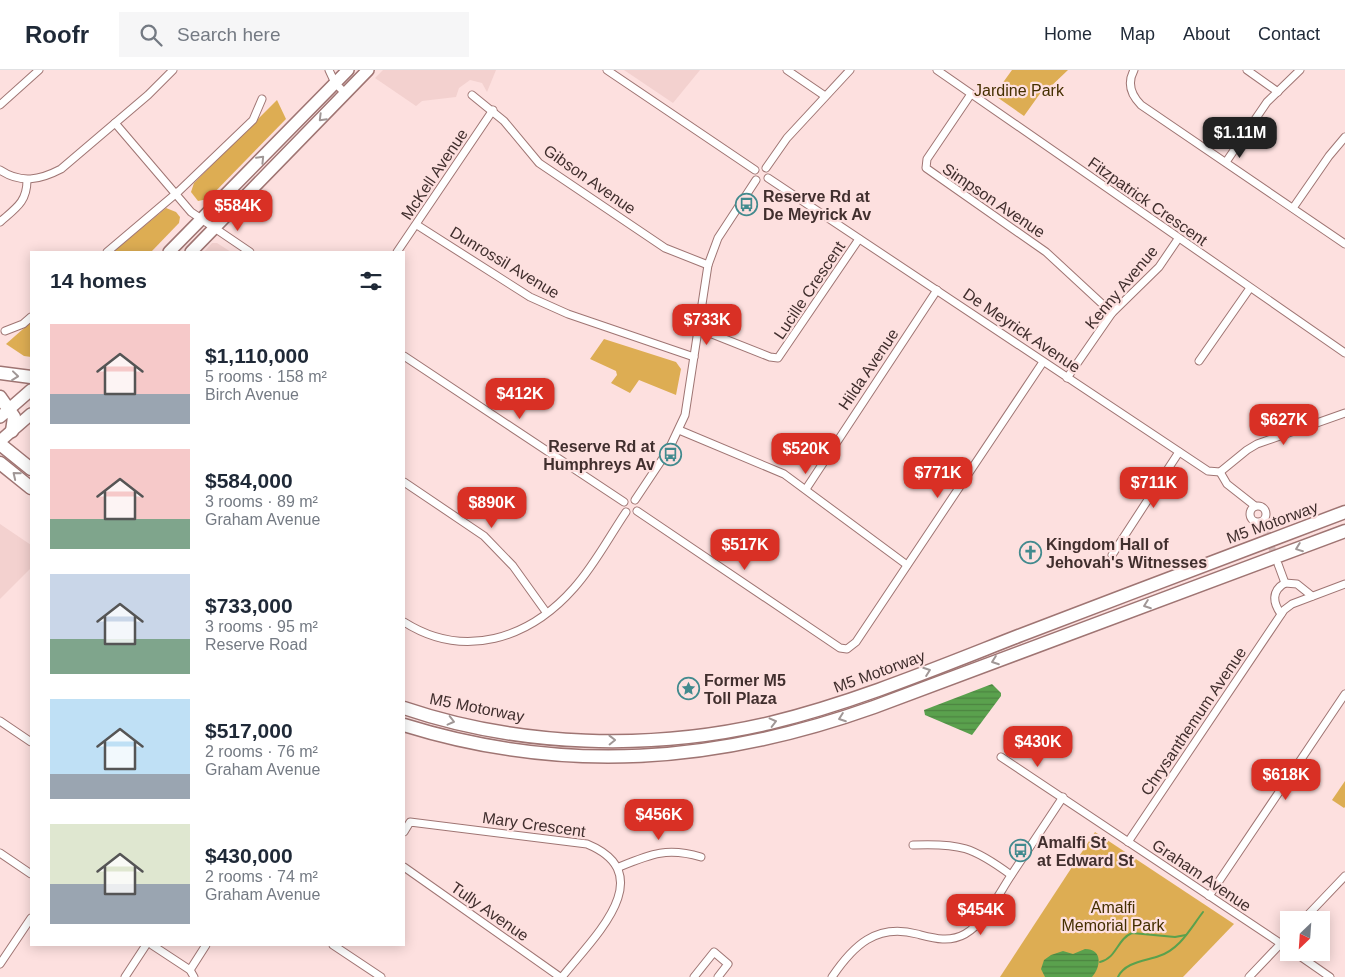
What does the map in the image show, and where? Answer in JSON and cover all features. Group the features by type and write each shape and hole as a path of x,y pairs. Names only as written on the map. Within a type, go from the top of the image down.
{"highway":[{"path":"170,251 348,70"},
{"path":"192,251 368,70"},
{"path":"0,373 30,377"},
{"path":"0,417 30,391"},
{"path":"0,397 10,408 15,420 12,431"},
{"path":"30,415 0,443 30,468"},
{"path":"0,463 30,487"},
{"name":"M5 Motorway","path":"405,708 469,726 595,741 674,738 747,728 801,714 884,688 1345,512"},
{"name":"M5 Motorway","path":"405,724 466,741 506,749 591,757 683,754 757,742 833,721 874,707 1345,531"}],"street":[{"path":"0,105 39,70"},
{"path":"328,70 334,84 346,94"},
{"path":"607,70 755,170"},
{"path":"787,70 825,96"},
{"path":"766,168 787,138 850,70"},
{"name":"Fitzpatrick Crescent","path":"937,70 1345,353"},
{"path":"1134,70 1130,86 1135,99 1141,105 1345,244"},
{"path":"1247,70 1278,92"},
{"path":"1226,162 1252,121 1300,70"},
{"path":"0,170 9,176 27,180 45,177 61,168 115,123 171,71"},
{"name":"Simpson Avenue","path":"971,94 927,159 926,168 1034,243 1112,313"},
{"name":"Gibson Avenue","path":"472,95 493,110 538,163 665,248 708,264"},
{"path":"108,251 175,194 253,120 262,99"},
{"name":"McKell Avenue","path":"398,251 493,110"},
{"path":"115,123 175,194 200,220 248,251"},
{"path":"1293,208 1329,156 1345,137"},
{"path":"755,170 759,167 766,168"},
{"path":"756,180 764,181 768,178 766,168"},
{"path":"755,170 756,180"},
{"name":"De Meyrick Avenue","path":"768,178 1208,471 1220,472"},
{"path":"0,222 20,204 27,193 27,180"},
{"path":"635,500 669,449 679,430 688,401 708,264 718,238 756,180"},
{"name":"Dunrossil Avenue","path":"417,225 530,297 568,314 694,356"},
{"name":"Kenny Avenue","path":"1068,378 1112,313 1158,267 1178,238"},
{"name":"Lucille Crescent","path":"698,331 712,334 770,357 778,358 859,239"},
{"path":"1199,361 1250,288"},
{"name":"Hilda Avenue","path":"806,489 937,290"},
{"path":"5,331 23,324 30,318"},
{"path":"405,357 624,502"},
{"path":"637,511 840,648 847,649 856,642 1043,362"},
{"path":"1255,506 1250,512 1250,516 1262,524 1265,512 1260,506 1255,506 1227,484 1220,472 1246,450 1257,444 1345,412"},
{"path":"679,430 784,474 907,565"},
{"path":"1112,555 1179,452"},
{"path":"405,485 484,536 513,566 546,612"},
{"path":"624,502 630,499 635,500"},
{"path":"635,500 638,506 637,511"},
{"path":"624,502 623,509 626,512 633,514 637,511"},
{"path":"405,622 439,639 460,642 480,642 518,631 546,612 578,583 626,512"},
{"path":"1278,564 1284,583"},
{"path":"1281,614 1275,605 1274,596 1284,583 1297,584 1312,596 1345,584"},
{"name":"Chrysanthemum Avenue","path":"1128,842 1281,614 1292,604 1312,596"},
{"path":"1208,896 1345,694"},
{"path":"0,721 30,741"},
{"name":"Graham Avenue","path":"1001,757 1280,943"},
{"path":"832,977 854,948 881,934 903,931 937,939 964,934 981,919 1063,797"},
{"name":"Mary Crescent","path":"405,830 410,822 588,844 604,851 619,867"},
{"path":"913,845 945,844 962,846 986,857 1011,875"},
{"path":"0,852 30,873"},
{"path":"561,977 616,908 621,892 619,867 654,853 686,852 701,857"},
{"name":"Tully Avenue","path":"405,868 561,977"},
{"path":"1312,911 1345,876"},
{"path":"0,964 30,919"},
{"path":"1249,977 1280,945"},
{"path":"125,977 145,946"},
{"path":"154,946 190,970 194,977"},
{"path":"190,970 205,946"},
{"path":"334,946 381,977"},
{"path":"694,977 714,952 728,964 718,977"},
{"path":"1307,961 1330,977"}],"shaded area":[{"path":"383,70 496,70 487,92 482,83 470,80 459,88 456,97 422,101 416,106 375,78"},
{"path":"624,70 700,70 673,103"},
{"path":"212,243 217,243 229,251 205,251"},
{"path":"0,524 30,544 30,569 0,599"},
{"path":"992,684 1001,693 1001,696 972,735 925,715 924,710"},
{"path":"1085,949 1095,952 1099,959 1092,977 1045,977 1041,969 1044,960 1051,955 1063,951 1073,954"}],"green space":[{"name":"Jardine Park","path":"1012,70 1068,70 1047,90 1044,88 1024,116 994,95"},
{"path":"277,100 286,119 208,199 198,201 191,192 194,183"},
{"path":"166,208 176,212 180,217 179,223 152,251 114,251"},
{"path":"30,323 30,357 24,356 6,344"},
{"path":"604,339 676,362 681,369 676,395 639,380 630,393 611,383 617,375 616,371 590,359"},
{"path":"1345,781 1345,807 1344,808 1332,800"},
{"name":"Amalfi Memorial Park","path":"1095,832 1234,924 1183,977 1000,977"}],"waterway":[{"path":"1118,977 1130,965 1159,956 1173,949 1184,938 1203,912"},
{"path":"1100,962 1110,957 1123,940 1132,933 1175,937 1186,935"}],"tunnel":[{"path":"1264,527 1276,559"}],"place":[{"name":"Reserve Rd at De Meyrick Av","path":"747,205"},
{"name":"Reserve Rd at Humphreys Av","path":"671,455"},
{"name":"Kingdom Hall of Jehovah's Witnesses","path":"1030,553"},
{"name":"Former M5 Toll Plaza","path":"688,689"},
{"name":"Amalfi St at Edward St","path":"1021,851"}]}
